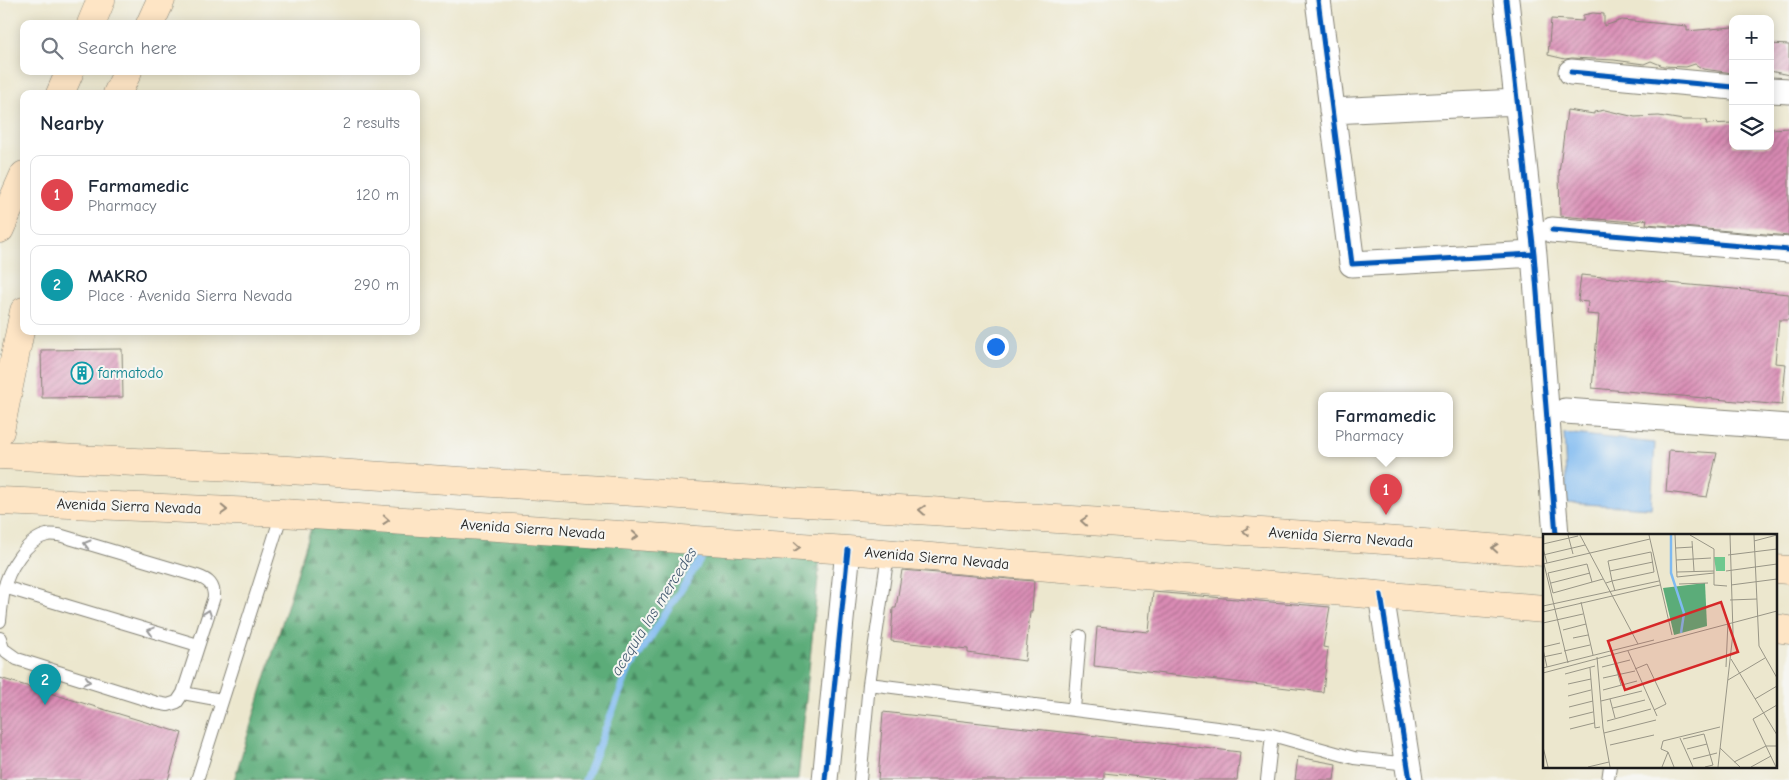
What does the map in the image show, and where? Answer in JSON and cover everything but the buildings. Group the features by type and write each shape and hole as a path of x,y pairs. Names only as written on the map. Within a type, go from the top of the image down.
{"main road":[{"path":"93,20 101,0"},
{"path":"152,20 161,0"},
{"path":"62,90 68,75"},
{"path":"119,90 126,75"},
{"path":"0,229 20,184"},
{"path":"0,430 20,332"},
{"name":"Avenida Sierra Nevada","path":"0,455 290,470 1370,539 1543,552"},
{"name":"Avenida Sierra Nevada","path":"0,501 282,512 848,550 1543,609"},
{"path":"1776,569 1789,570"},
{"path":"1776,628 1789,630"}],"street":[{"path":"1318,0 1352,264 1534,254"},
{"path":"1506,0 1534,254 1556,534"},
{"path":"1571,72 1729,86"},
{"path":"1774,90 1789,91"},
{"path":"1332,110 1517,102"},
{"path":"1552,230 1789,250"},
{"path":"1565,411 1789,427"},
{"path":"825,780 848,550"},
{"path":"1381,595 1409,772"}],"lane":[{"path":"197,780 282,512"},
{"path":"0,622 4,588 11,571 22,552 46,535 59,535 198,576 212,584 214,597 183,693 177,702 168,705 17,659 3,649 0,638"},
{"path":"860,780 869,684 888,554"},
{"path":"4,588 198,645"},
{"path":"1074,709 1080,636"},
{"path":"869,684 1272,735 1409,772"},
{"path":"183,693 222,700"},
{"path":"1266,780 1272,735"}],"green space":[{"path":"315,515 821,549 798,780 234,780"}],"water":[{"path":"1564,433 1655,443 1651,508 1567,503"}],"waterway":[{"name":"acequia las mercedes","path":"585,780 628,672 708,548"}],"cycle path":[{"path":"1318,0 1352,264 1534,254"},
{"path":"1506,0 1534,254 1556,534"},
{"path":"1571,72 1729,87"},
{"path":"1552,230 1789,250"},
{"path":"825,780 848,550"},
{"path":"1381,595 1410,780"}],"place":[{"name":"farmatodo","path":"82,373"},
{"name":"Farmamedic","path":"1386,515"},
{"name":"MAKRO","path":"45,705"}]}
